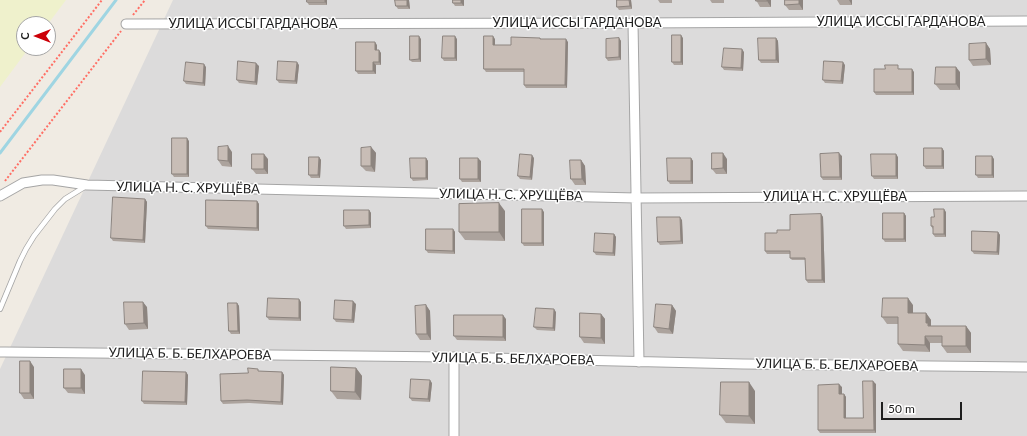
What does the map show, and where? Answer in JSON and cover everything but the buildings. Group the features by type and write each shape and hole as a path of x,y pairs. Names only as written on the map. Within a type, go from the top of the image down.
{"street":[{"name":"УЛИЦА ИССЫ ГАРДАНОВА","path":"126,24 1027,21"},
{"path":"633,23 639,362"},
{"name":"УЛИЦА Н. С. ХРУЩЁВА","path":"0,196 24,183 53,180 87,185 636,198 1027,196"},
{"name":"УЛИЦА Б. Б. БЕЛХАРОЕВА","path":"2,350 454,357 751,364 1027,367"},
{"path":"454,357 454,436"}],"lane":[{"path":"0,309 20,261 34,236 55,209 65,199 87,185"}],"path":[{"path":"0,132 102,0"},
{"path":"5,181 145,0"}],"shaded area":[{"path":"173,0 1027,0 1027,436 0,436 0,369"}],"green space":[{"path":"0,0 66,0 54,16 16,16 16,56 23,56 0,87"}],"waterway":[{"path":"0,153 116,0"}]}
